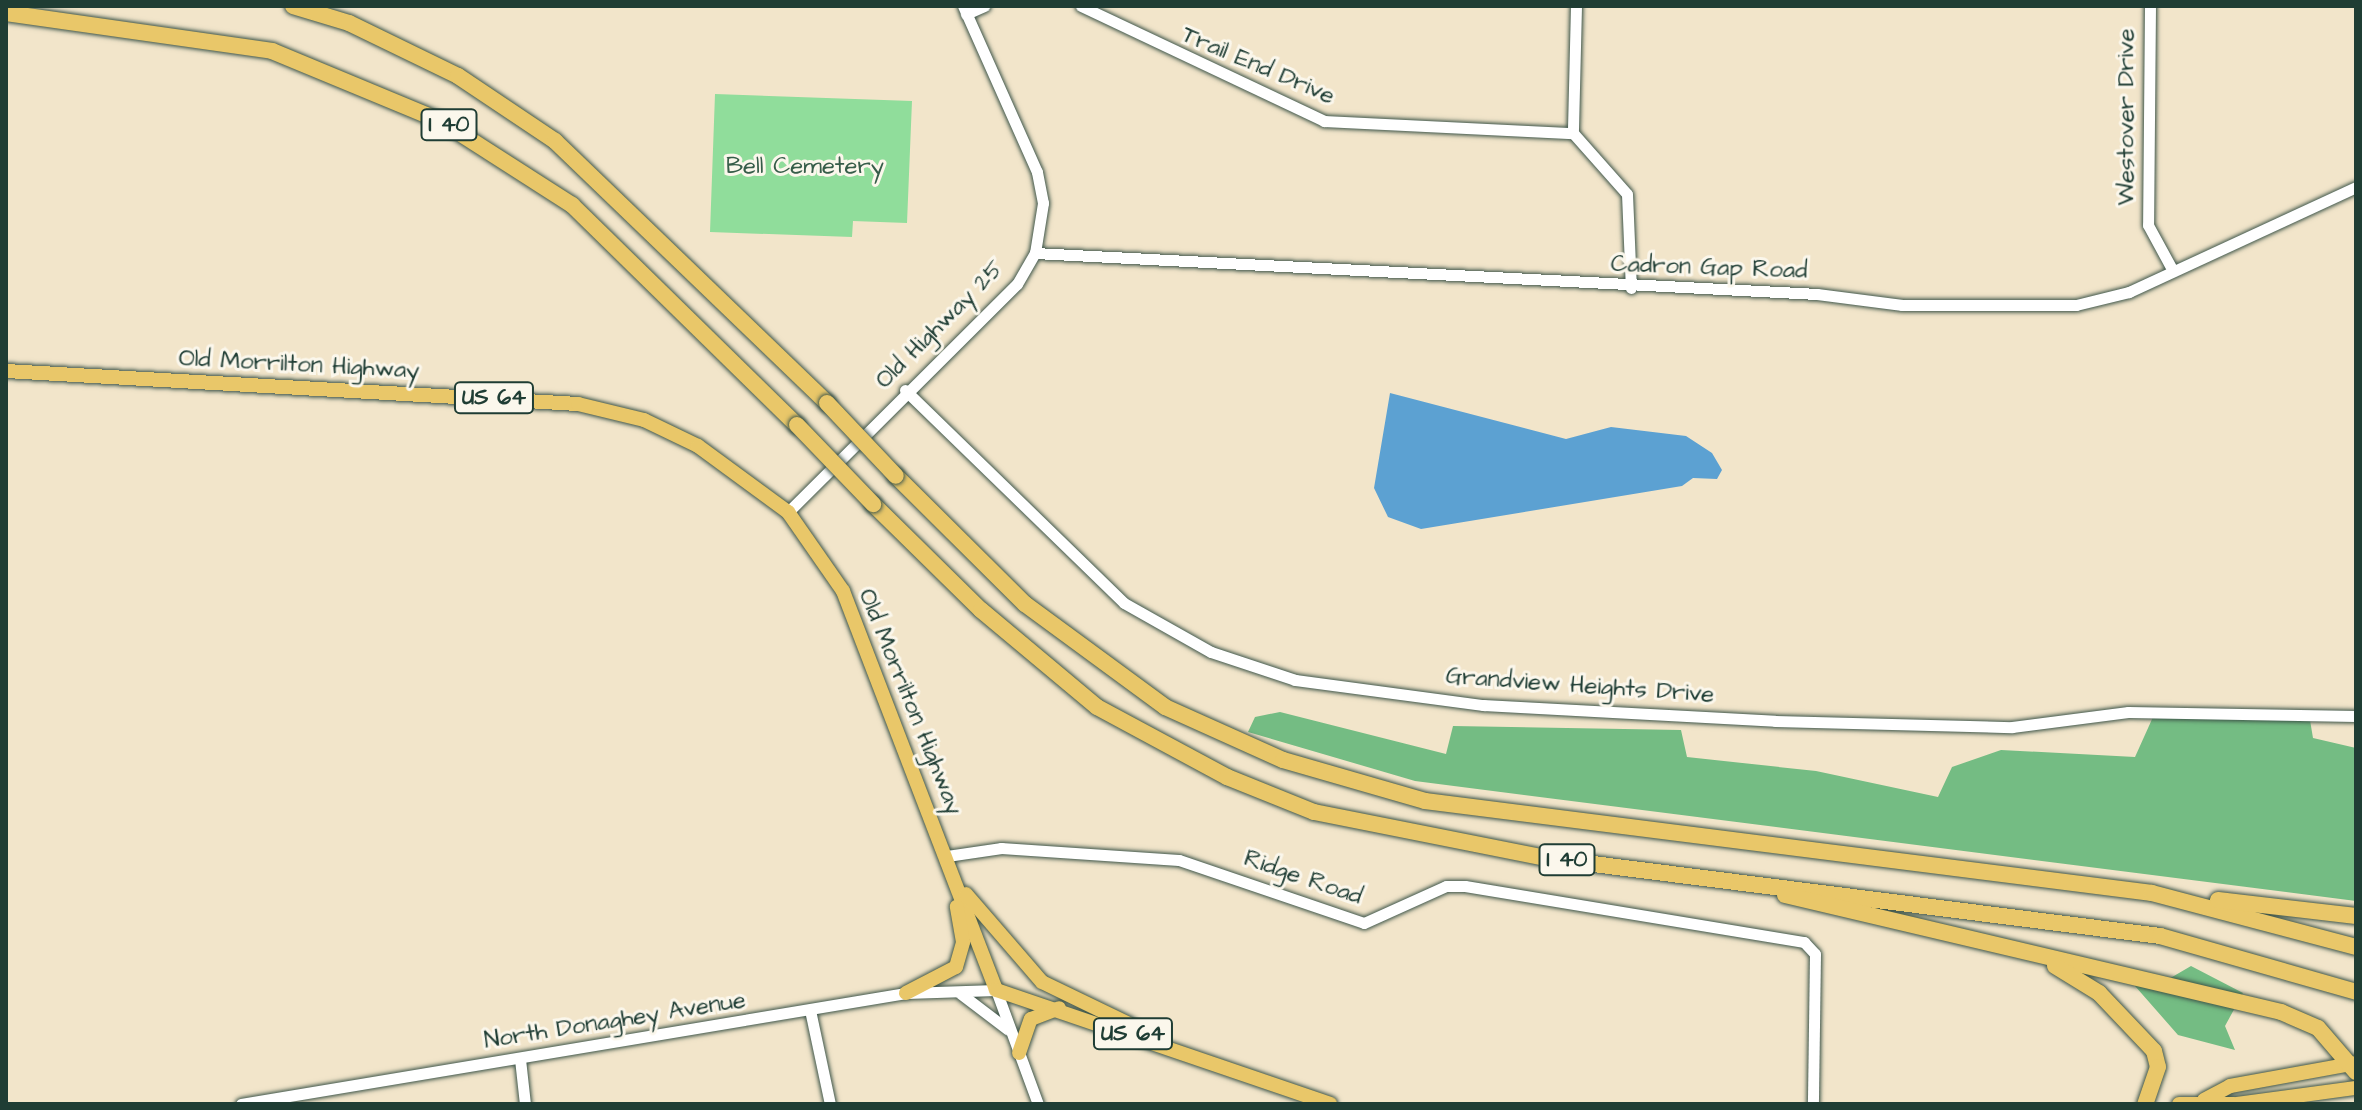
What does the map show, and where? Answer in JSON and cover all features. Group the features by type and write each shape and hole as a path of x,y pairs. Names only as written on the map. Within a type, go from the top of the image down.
{"highway":[{"name":"I 40","path":"293,6 349,23 458,76 555,141 827,403 1025,604 1165,707 1283,760 1425,801 2152,893 2356,947"},
{"name":"I 40","path":"6,16 97,21 272,51 454,128 572,205 797,425 873,504 1042,665 1097,707 1227,777 1314,812 1423,838 2160,936 2356,992"},
{"path":"1670,871 2304,1019 2354,1066"},
{"path":"2152,893 2356,916"},
{"path":"2036,955 2099,993 2144,1035 2158,1067 2145,1104"}],"main road":[{"name":"Old Morrilton Highway","path":"6,371 578,404 644,420 698,446 788,512 843,591 996,990"},
{"path":"906,993 942,979 962,957 947,856"},
{"path":"947,856 1004,946 1042,982 1207,1061"},
{"name":"US 64","path":"996,990 1059,1008 1330,1104"},
{"path":"1019,1053 1031,1019 1059,1008"},
{"path":"2191,1102 2230,1086 2354,1066"},
{"path":"2191,1102 2271,1102 2356,1088"}],"street":[{"path":"964,10 984,6"},
{"name":"Trail End Drive","path":"1081,6 1324,121 1573,133"},
{"path":"1576,6 1573,133 1627,194 1631,288"},
{"name":"Westover Drive","path":"2150,6 2148,225 2173,271"},
{"name":"Old Highway 25","path":"788,512 905,390 1017,284 1035,253 1043,203 1037,172 964,10"},
{"name":"Cadron Gap Road","path":"1035,253 1631,288 1817,294 1902,305 2076,305 2173,271 2356,187"},
{"name":"Grandview Heights Drive","path":"905,390 1124,603 1211,652 1295,680 1483,705 1775,721 2012,727 2128,712 2356,716"},
{"name":"Ridge Road","path":"947,856 1001,848 1179,860 1364,923 1446,886 1465,886 1804,942 1815,954 1813,1104"},
{"path":"996,990 1038,1104"},
{"name":"North Donaghey Avenue","path":"241,1104 906,993 996,990"},
{"path":"953,991 986,1008 1012,1036"},
{"path":"810,1010 830,1104"},
{"path":"520,1059 525,1104"}],"green space":[{"name":"Bell Cemetery","path":"715,94 912,101 907,223 853,221 852,237 710,232"},
{"path":"1280,712 1446,754 1453,726 1681,730 1687,757 1816,771 1938,797 1952,767 2001,750 2135,757 2153,717 2310,720 2313,738 2356,748 2356,901 1415,781 1248,732 1255,717"},
{"path":"2191,966 2243,993 2225,1026 2235,1050 2178,1035 2135,986 2137,970 2167,980"}],"water":[{"path":"1390,393 1566,439 1611,427 1686,436 1712,453 1722,470 1717,479 1693,478 1682,486 1421,529 1388,517 1374,488"}]}
